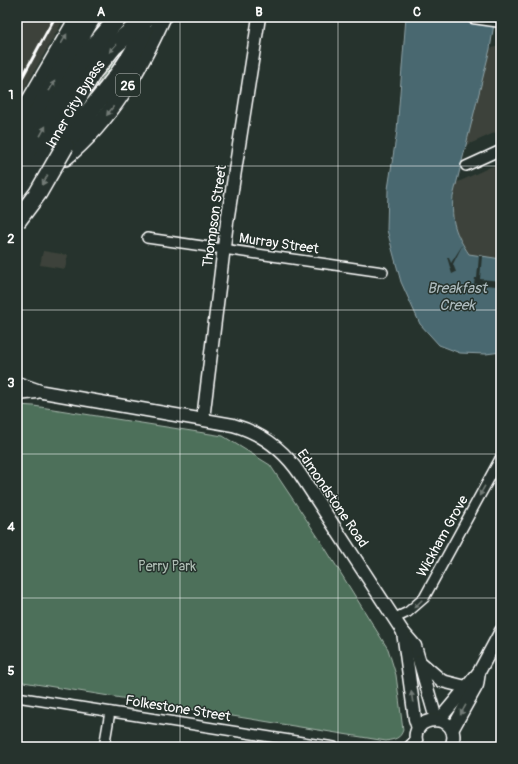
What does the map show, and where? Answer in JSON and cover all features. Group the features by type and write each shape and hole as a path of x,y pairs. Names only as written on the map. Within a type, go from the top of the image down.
{"highway":[{"path":"17,122 78,17"},
{"path":"17,159 37,113 92,17"},
{"name":"Inner City Bypass","path":"17,177 83,59 119,17"},
{"name":"26","path":"65,152 100,123 126,90 143,61 163,17"},
{"path":"17,221 38,193 65,152 75,129 128,62 144,23"},
{"name":"Inner City Bypass","path":"17,202 93,72 114,46 144,23"}],"street":[{"name":"Thompson Street","path":"203,419 224,249 259,17"},
{"path":"473,17 501,21"},
{"path":"466,166 501,150"},
{"name":"Murray Street","path":"147,238 383,272"},
{"name":"Edmondstone Road","path":"17,383 43,392 233,425 253,432 270,441 286,455 403,632 415,646 437,720"},
{"name":"Edmondstone Road","path":"17,394 43,392"},
{"name":"Wickham Grove","path":"395,618 408,612 424,598 501,457"},
{"path":"437,720 479,672 501,631"},
{"name":"Edmondstone Road","path":"403,632 415,719 418,728"},
{"path":"420,662 442,681 466,686"},
{"path":"452,730 477,685 479,672"},
{"name":"Folkestone Street","path":"17,697 334,747"},
{"path":"104,747 110,712"},
{"path":"414,745 418,728 426,722 437,720 444,722 452,730 454,736 451,747"}],"shaded area":[{"path":"17,17 65,17 17,102"},
{"path":"501,45 501,130 465,146 490,49"},
{"path":"501,162 501,259 498,260 469,254 456,234 452,216 456,183"},
{"path":"43,251 68,255 65,269 40,265"}],"green space":[{"path":"140,34 82,109 108,69"},
{"name":"Perry Park","path":"17,405 34,406 223,436 270,465 322,543 388,649 396,675 403,730 399,737 386,741 17,681"}],"water":[{"name":"Breakfast Creek","path":"406,17 495,17 490,49 453,197 453,220 460,240 469,254 501,259 501,352 486,354 460,353 439,345 420,324 401,282 387,230 388,189 397,131"}],"pier":[{"path":"463,244 453,264 456,272 452,274 447,257 449,257 451,263"},
{"path":"479,256 482,256 480,279 501,281 501,291 496,290 496,286 474,284 475,278 477,278"}],"railway":[{"path":"17,87 55,17"}]}
